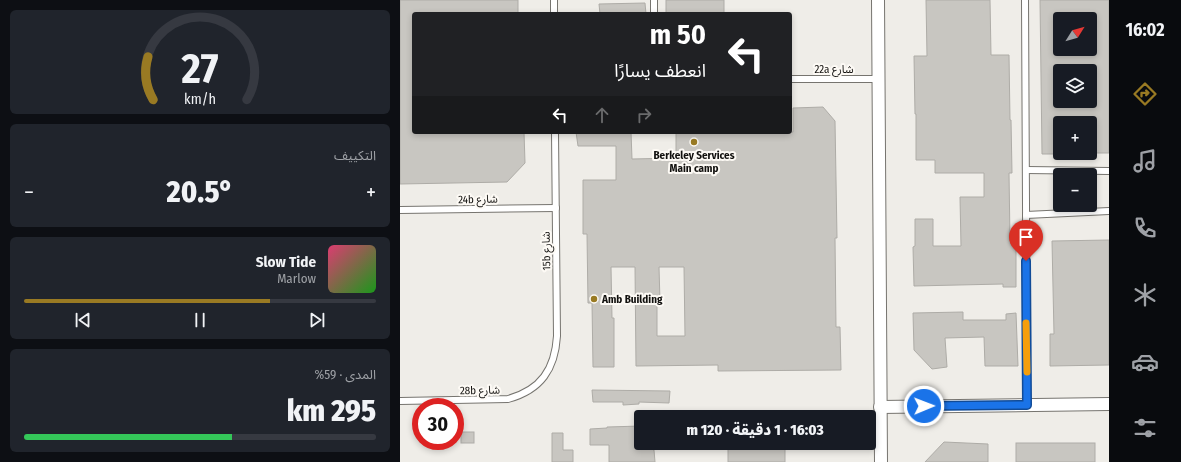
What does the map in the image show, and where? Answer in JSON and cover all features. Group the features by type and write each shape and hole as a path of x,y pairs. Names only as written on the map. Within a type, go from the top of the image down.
{"street":[{"path":"878,0 881,462"},
{"path":"880,407 1109,404"}],"lane":[{"path":"554,0 554,12"},
{"path":"654,0 654,12"},
{"path":"1025,0 1027,405"},
{"name":"22a شارع","path":"792,79 879,78"},
{"name":"15b شارع","path":"549,370 556,347 557,336 555,134"},
{"path":"1026,170 1109,171"},
{"name":"24b شارع","path":"400,210 556,208"},
{"path":"1026,216 1109,211"},
{"name":"28b شارع","path":"400,401 508,399 517,397 534,388 549,370"}],"building":[{"path":"400,0 518,0 518,12 412,12 412,134 524,134 525,163 507,182 400,184"},
{"path":"666,0 724,0 724,12 666,12"},
{"path":"926,0 990,0 991,55 1009,55 1012,173 1009,173 1010,241 1016,241 1016,287 1003,287 1003,284 914,286 913,247 915,246 915,219 933,219 933,246 961,246 960,197 984,197 984,173 935,173 935,160 916,160 914,56 927,56"},
{"path":"1040,0 1109,0 1109,153 1097,153 1097,116 1053,116 1053,154 1042,154"},
{"path":"645,3 646,12 600,12 599,4"},
{"path":"823,107 835,121 837,238 835,238 836,327 840,327 841,370 718,371 718,365 636,366 635,267 611,267 612,318 614,318 614,367 593,367 592,303 588,303 587,234 583,234 583,180 616,180 616,146 578,146 576,134 631,134 632,159 676,158 676,134 792,134 793,108","holes":["659,267 684,267 685,336 657,336 657,302 660,302"]},
{"path":"1109,240 1109,365 1050,366 1050,334 1054,334 1052,241"},
{"path":"963,312 963,320 1006,320 1006,314 1016,313 1018,366 985,366 984,337 945,338 947,367 932,369 914,350 913,313"},
{"path":"592,390 670,391 669,403 639,402 639,404 623,405 623,402 593,402"},
{"path":"634,426 634,450 654,450 655,462 609,462 609,445 590,445 590,429"},
{"path":"464,432 474,432 474,443 464,443"},
{"path":"552,433 563,433 563,450 573,450 573,462 552,462"},
{"path":"944,442 988,444 988,462 925,462"},
{"path":"1016,443 1095,443 1095,462 1016,462"},
{"path":"728,450 785,450 785,462 728,462"}],"slow traffic":[{"path":"1026,323 1027,372"}],"place":[{"name":"Berkeley Services Main camp","path":"694,142"},
{"name":"Amb Building","path":"594,299"}],"route":[{"path":"924,406 1027,405 1026,261"}]}
